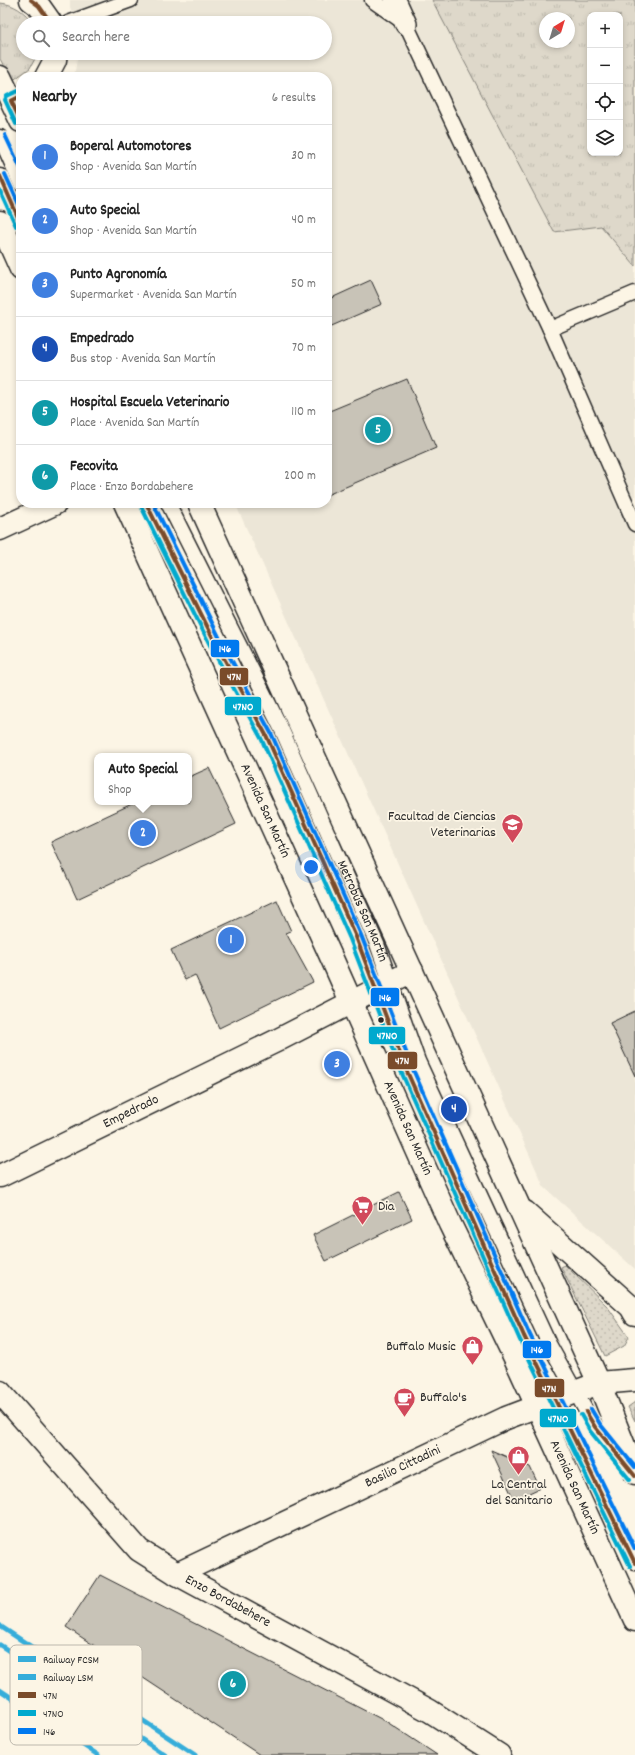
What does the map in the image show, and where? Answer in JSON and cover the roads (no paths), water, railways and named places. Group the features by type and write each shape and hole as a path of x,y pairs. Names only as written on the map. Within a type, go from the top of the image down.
{"main road":[{"path":"31,0 39,6 46,16"},
{"path":"49,72 55,60"},
{"path":"0,77 16,110"},
{"path":"0,222 16,258"},
{"path":"0,530 46,508"},
{"name":"Avenida San Martín","path":"127,508 352,1001 450,1224 510,1351 555,1399 635,1620"},
{"path":"201,508 598,1383 635,1474"},
{"name":"Empedrado","path":"0,1176 278,1040 412,971"},
{"path":"517,1204 631,1307 635,1314"},
{"name":"Basilio Cittadini","path":"177,1574 506,1418 598,1383 635,1380"},
{"name":"Enzo Bordabehere","path":"0,1392 139,1550 177,1574 430,1711 499,1755"}],"street":[{"path":"396,0 406,24"}],"lane":[{"path":"86,16 130,0"},
{"path":"372,0 406,24 550,329 635,524"},
{"path":"0,137 16,173"},
{"path":"0,176 16,213"},
{"path":"550,329 635,293"},
{"name":"Metrobús San Martín","path":"148,508 215,642 266,735 353,930 384,985 549,1344 555,1399 595,1427 635,1474"},
{"name":"Metrobús San Martín","path":"170,508 281,728 378,944 384,985 405,1067 530,1350 635,1563"},
{"name":"Metrobús San Martín","path":"177,508 185,537"}],"rail line":[{"name":"LSM","path":"0,1626 29,1645"},
{"name":"FCSM","path":"0,1645 10,1652"},
{"name":"LSM","path":"0,1690 10,1697"},
{"name":"LSM","path":"142,1720 195,1755"},
{"name":"FCSM","path":"142,1740 165,1755"},
{"name":"LSM","path":"83,1745 98,1755"}],"place":[{"name":"Hospital Escuela Veterinario","path":"378,430"},
{"name":"Auto Special","path":"143,833"},
{"name":"Facultad de Ciencias Veterinarias","path":"512,844"},
{"name":"Boperal Automotores","path":"231,940"},
{"name":"Punto Agronomía","path":"337,1064"},
{"name":"Empedrado","path":"454,1109"},
{"name":"Dia","path":"363,1226"},
{"name":"Buffalo Music","path":"472,1366"},
{"name":"Buffalo's","path":"405,1418"},
{"name":"La Central del Sanitario","path":"519,1476"},
{"name":"Fecovita","path":"233,1684"}]}
